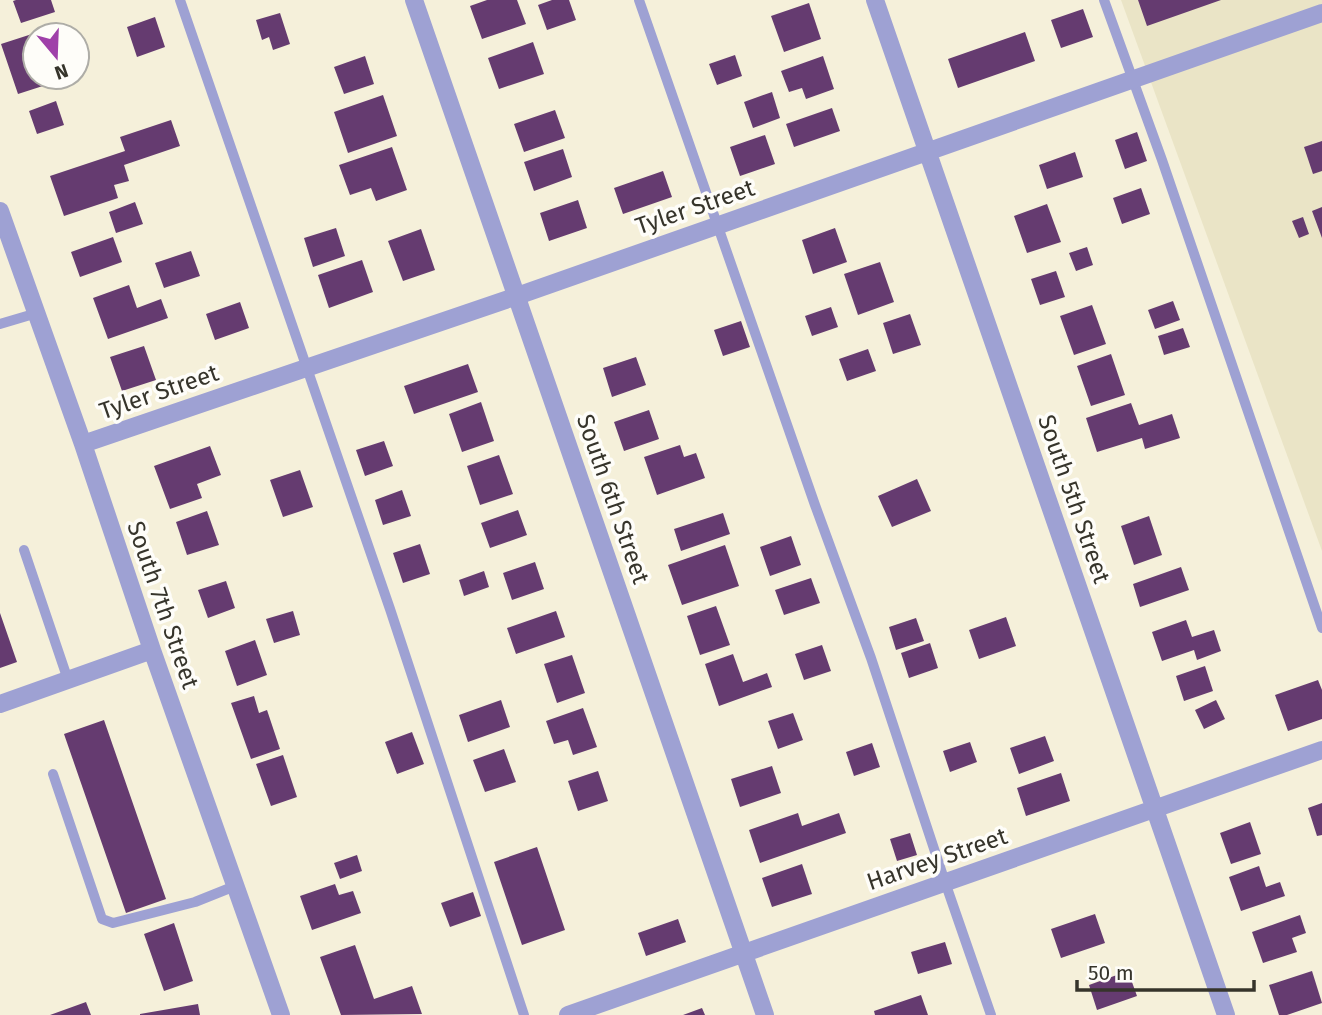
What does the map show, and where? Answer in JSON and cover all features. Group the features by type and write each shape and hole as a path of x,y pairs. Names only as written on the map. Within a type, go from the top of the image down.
{"street":[{"name":"South 6th Street","path":"414,0 765,1015"},
{"name":"South 5th Street","path":"875,0 1226,1015"},
{"name":"Tyler Street","path":"83,444 517,296 1322,13"},
{"name":"South 7th Street","path":"0,211 281,1015"},
{"path":"0,704 152,650"},
{"name":"Harvey Street","path":"568,1015 1322,750"}],"lane":[{"path":"180,0 390,609 524,1015"},
{"path":"639,0 871,658 991,1015"},
{"path":"1104,0 1162,160 1322,628"},
{"path":"0,324 37,313"},
{"path":"24,550 68,680"},
{"path":"53,774 103,919 113,923 195,902 235,886"}],"shaded area":[{"path":"1121,0 1322,0 1322,551"}],"building":[{"path":"51,0 55,12 21,23 13,1"},
{"path":"487,0 517,0 526,24 482,39 470,6"},
{"path":"552,0 569,0 576,20 547,30 538,5"},
{"path":"1138,0 1221,0 1147,26"},
{"path":"809,3 821,39 784,52 771,16"},
{"path":"1083,9 1093,37 1061,48 1051,20"},
{"path":"280,13 290,44 273,50 269,37 262,40 256,20"},
{"path":"155,17 165,47 137,57 127,27"},
{"path":"1025,32 1035,61 958,88 948,59"},
{"path":"21,38 21,91 27,91 18,94 1,44"},
{"path":"533,42 544,74 499,89 488,58"},
{"path":"735,55 742,76 717,85 709,64"},
{"path":"365,56 374,84 344,94 334,67"},
{"path":"823,56 834,89 806,99 802,88 789,92 781,71"},
{"path":"772,92 780,118 753,128 744,102"},
{"path":"383,95 397,136 348,153 334,112"},
{"path":"56,101 64,125 37,134 29,111"},
{"path":"832,108 840,131 794,147 786,124"},
{"path":"555,110 565,138 524,152 514,124"},
{"path":"171,120 180,146 124,165 129,181 114,185 118,198 64,216 50,176 125,151 120,137"},
{"path":"1137,132 1147,161 1125,169 1115,140"},
{"path":"765,135 775,164 740,176 730,147"},
{"path":"1322,141 1322,171 1313,174 1304,147"},
{"path":"392,147 407,190 376,201 371,188 350,195 339,165"},
{"path":"563,149 572,177 534,191 524,162"},
{"path":"1075,152 1083,177 1047,189 1039,165"},
{"path":"663,171 672,197 623,214 614,188"},
{"path":"1141,188 1150,214 1122,224 1113,198"},
{"path":"578,200 587,228 549,241 540,213"},
{"path":"135,202 143,224 116,233 109,212"},
{"path":"1047,204 1061,242 1027,253 1014,216"},
{"path":"1322,207 1322,238 1312,211"},
{"path":"1303,217 1309,234 1299,238 1292,221"},
{"path":"336,228 345,256 313,267 304,238"},
{"path":"835,228 847,262 813,274 802,240"},
{"path":"421,229 435,270 403,281 388,241"},
{"path":"113,237 122,262 80,277 71,252"},
{"path":"1087,247 1093,265 1076,271 1069,253"},
{"path":"191,251 200,276 164,288 155,263"},
{"path":"362,260 373,292 329,308 318,275"},
{"path":"880,262 894,302 858,315 844,274"},
{"path":"1056,271 1065,297 1040,305 1031,279"},
{"path":"129,285 137,308 161,299 168,318 108,339 93,298"},
{"path":"1173,301 1180,320 1155,329 1148,310"},
{"path":"240,302 249,328 215,340 206,314"},
{"path":"1092,305 1106,344 1074,355 1060,316"},
{"path":"831,307 838,327 812,336 805,316"},
{"path":"910,314 921,345 893,354 883,323"},
{"path":"741,321 750,347 723,356 714,330"},
{"path":"1183,328 1190,347 1164,355 1158,336"},
{"path":"144,346 156,380 122,391 110,357"},
{"path":"868,349 876,371 847,381 839,359"},
{"path":"1111,354 1125,395 1091,406 1077,366"},
{"path":"636,357 646,385 612,397 603,368"},
{"path":"468,364 478,392 414,414 404,386"},
{"path":"481,402 494,441 462,452 449,414"},
{"path":"1131,403 1139,425 1172,414 1180,438 1145,449 1142,438 1097,452 1086,418"},
{"path":"649,410 659,439 624,451 614,422"},
{"path":"384,441 393,466 365,476 356,450"},
{"path":"680,445 684,457 696,453 705,478 657,495 644,457"},
{"path":"210,446 221,475 197,484 202,498 170,509 154,466"},
{"path":"499,455 513,494 480,505 467,466"},
{"path":"300,470 313,507 283,517 270,480"},
{"path":"917,479 931,511 892,527 878,496"},
{"path":"402,490 411,516 383,525 375,500"},
{"path":"518,510 527,535 490,548 481,523"},
{"path":"207,511 219,545 187,555 176,522"},
{"path":"723,513 730,534 681,551 674,529"},
{"path":"1149,516 1162,555 1134,565 1121,526"},
{"path":"791,536 801,565 770,576 760,547"},
{"path":"420,544 430,574 403,583 393,553"},
{"path":"725,545 739,586 682,605 668,565"},
{"path":"535,562 544,589 512,600 503,573"},
{"path":"1181,567 1189,590 1140,607 1133,584"},
{"path":"484,571 489,587 464,596 459,580"},
{"path":"811,578 820,603 784,615 775,590"},
{"path":"226,581 235,608 208,618 198,590"},
{"path":"716,606 730,645 700,655 687,616"},
{"path":"293,611 300,635 274,643 266,619"},
{"path":"556,611 565,637 516,654 507,628"},
{"path":"0,613 17,662 0,668"},
{"path":"1006,617 1016,646 979,659 969,630"},
{"path":"916,618 924,641 896,650 889,627"},
{"path":"1186,620 1192,637 1214,630 1221,651 1197,660 1194,650 1162,661 1152,632"},
{"path":"255,640 267,675 237,686 225,651"},
{"path":"930,643 938,668 909,678 901,653"},
{"path":"822,645 831,671 804,680 795,654"},
{"path":"733,654 743,682 767,673 772,687 719,706 705,664"},
{"path":"572,655 585,693 557,703 544,664"},
{"path":"1205,666 1213,691 1184,701 1176,676"},
{"path":"1318,680 1322,690 1322,719 1288,731 1275,695"},
{"path":"254,696 259,713 267,710 280,749 251,759 231,703"},
{"path":"501,700 510,727 468,742 459,715"},
{"path":"1216,700 1225,719 1204,729 1195,710"},
{"path":"583,708 597,747 573,755 568,740 554,744 546,721"},
{"path":"793,713 803,740 778,749 768,721"},
{"path":"104,720 166,899 126,913 64,734"},
{"path":"412,732 424,764 397,774 385,742"},
{"path":"1045,736 1054,761 1019,774 1010,748"},
{"path":"970,742 977,762 950,772 943,751"},
{"path":"872,743 880,767 854,776 846,752"},
{"path":"504,749 516,782 485,792 473,760"},
{"path":"283,755 297,797 271,806 256,764"},
{"path":"772,766 781,793 740,807 731,779"},
{"path":"598,771 608,801 578,811 568,781"},
{"path":"1061,773 1070,801 1026,816 1017,788"},
{"path":"1322,803 1322,835 1317,836 1308,808"},
{"path":"798,813 802,826 839,813 846,833 760,863 749,830"},
{"path":"1250,822 1261,854 1231,864 1220,833"},
{"path":"910,833 917,855 897,861 890,839"},
{"path":"537,847 565,930 522,945 494,862"},
{"path":"357,855 362,871 340,879 334,863"},
{"path":"802,864 812,894 772,907 762,878"},
{"path":"1259,866 1266,887 1280,882 1285,896 1241,911 1229,877"},
{"path":"335,884 339,895 353,891 361,913 312,930 300,896"},
{"path":"473,892 481,916 450,927 441,903"},
{"path":"1095,914 1105,943 1061,958 1051,929"},
{"path":"1300,915 1306,933 1292,938 1297,952 1263,963 1252,932"},
{"path":"678,919 686,942 646,956 638,933"},
{"path":"174,923 193,981 164,991 144,934"},
{"path":"945,942 952,964 918,974 911,952"},
{"path":"355,945 374,999 412,986 422,1014 341,1015 320,957"},
{"path":"1128,971 1137,996 1097,1010 1089,985"},
{"path":"1312,971 1322,1003 1287,1015 1279,1015 1269,985"},
{"path":"921,995 928,1015 875,1015 874,1011"},
{"path":"86,1002 91,1015 50,1015"},
{"path":"198,1004 200,1015 140,1015 140,1014"},
{"path":"702,1008 705,1015 683,1015"}]}
